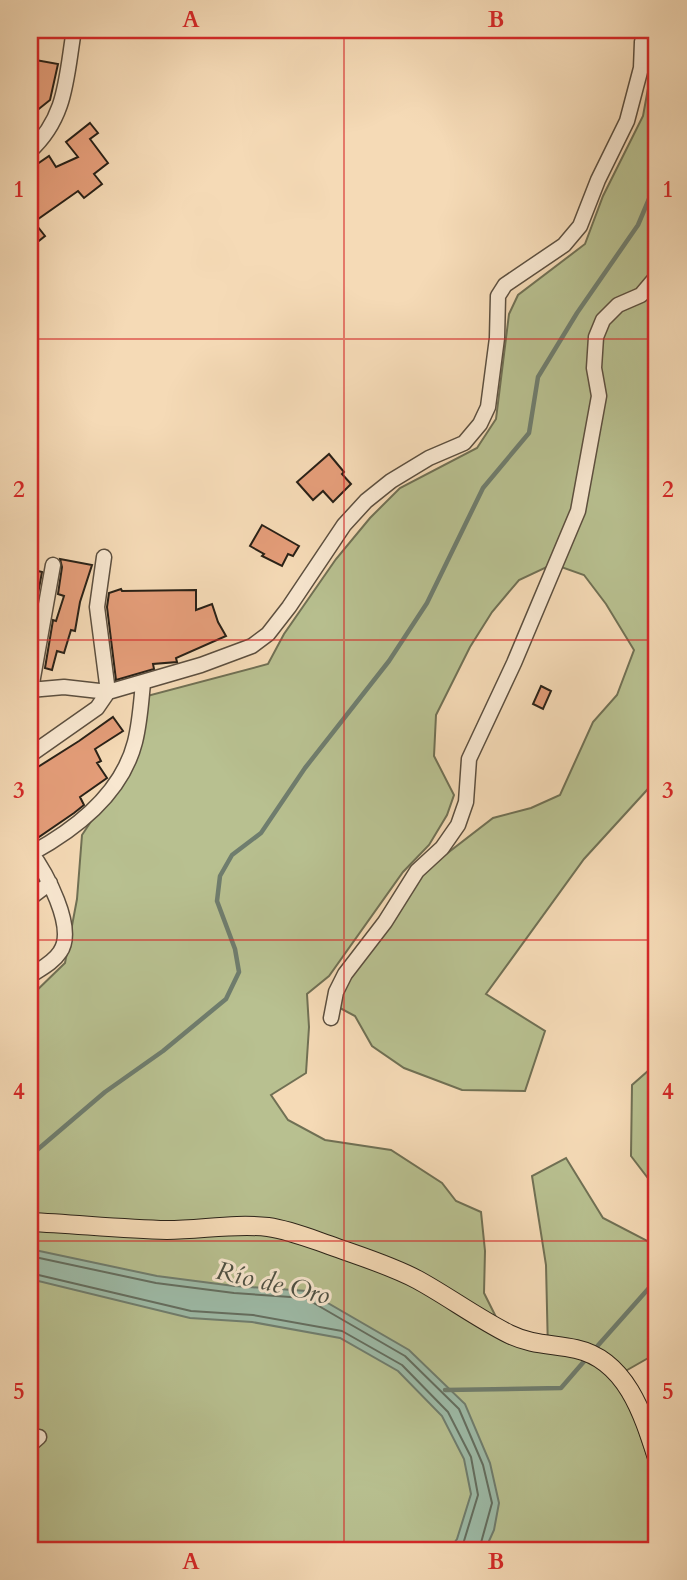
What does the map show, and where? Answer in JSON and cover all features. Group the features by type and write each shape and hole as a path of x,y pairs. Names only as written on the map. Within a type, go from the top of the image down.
{"main road":[{"path":"30,1222 169,1230 270,1227 298,1234 392,1268 418,1280 515,1337 538,1344 577,1349 603,1360 626,1384 643,1416 657,1458"}],"street":[{"path":"30,150 54,124 60,106 74,30"},
{"path":"53,565 32,667 30,690 64,687 108,692 234,654 268,634 344,524 366,501 391,481 429,458 464,443 480,424 488,407 497,338 498,296 505,285 565,245 580,226 598,180 627,121 641,68 642,42 646,30"},
{"path":"331,1018 336,992 345,974 385,922 417,871 442,848 458,825 466,802 469,759 514,663 578,511 598,396 594,368 596,337 603,320 618,305 641,295 657,276"},
{"path":"30,755 97,708 108,692 97,607 104,557"},
{"path":"30,976 52,961 62,950 65,936 63,921 50,883 31,852 63,836 86,817 124,768 137,732 143,683"},
{"path":"30,898 50,883"}],"green space":[{"path":"657,39 657,779 584,859 486,994 545,1031 525,1091 462,1090 404,1068 372,1046 355,1016 338,1007 346,983 423,872 493,818 531,808 560,795 593,722 617,695 634,650 606,604 584,575 553,564 519,580 492,612 470,647 436,715 434,756 454,795 447,815 429,845 403,872 329,976 307,994 309,1027 306,1073 271,1095 288,1120 325,1140 391,1150 442,1183 456,1201 481,1212 485,1251 484,1293 509,1343 548,1351 546,1265 532,1176 566,1158 603,1218 651,1243 657,1231 657,1353 615,1377 626,1393 657,1485 657,1550 30,1550 30,997 65,963 77,899 82,835 135,755 147,696 268,664 284,634 336,559 370,518 400,488 477,448 496,419 509,314 518,295 585,244 603,196 643,116"},
{"path":"657,1063 657,1190 631,1156 632,1085"}],"water":[{"path":"30,1249 157,1276 234,1286 307,1291 409,1350 465,1404 490,1463 499,1503 494,1530 485,1550 449,1550 457,1539 471,1494 464,1459 442,1416 398,1371 340,1338 252,1322 190,1318 30,1279"}],"building":[{"path":"30,59 58,64 50,100 30,116 30,73 37,68"},
{"path":"90,123 98,133 90,139 108,163 94,174 102,184 84,198 78,191 34,222 45,236 30,248 30,189 34,186 30,179 30,169 49,156 56,167 78,157 66,142"},
{"path":"329,454 351,484 333,502 323,491 313,500 297,482"},
{"path":"262,525 299,546 293,556 288,554 282,566 262,556 264,554 250,546"},
{"path":"60,559 92,565 80,602 75,631 71,630 64,653 57,651 52,670 45,668 53,620 56,621 64,596 58,594 62,567"},
{"path":"30,569 42,572 31,632 30,632"},
{"path":"121,589 196,590 196,610 212,604 226,636 176,658 177,662 153,664 154,669 116,680 107,607 109,593"},
{"path":"541,686 551,691 543,709 533,704"},
{"path":"113,717 123,731 95,749 101,761 97,763 107,778 80,797 84,805 36,839 30,829 30,772"}],"waterway":[{"path":"30,1156 105,1092 163,1051 226,999 239,972 235,949 217,901 220,876 232,855 261,833 305,768 389,661 427,603 483,488 529,433 538,377 577,313 638,225 657,180"},
{"path":"593,1351 657,1279"},
{"path":"445,1390 561,1388 587,1358"}],"water label":[{"name":"Río de Oro","path":"273,1283"}]}
